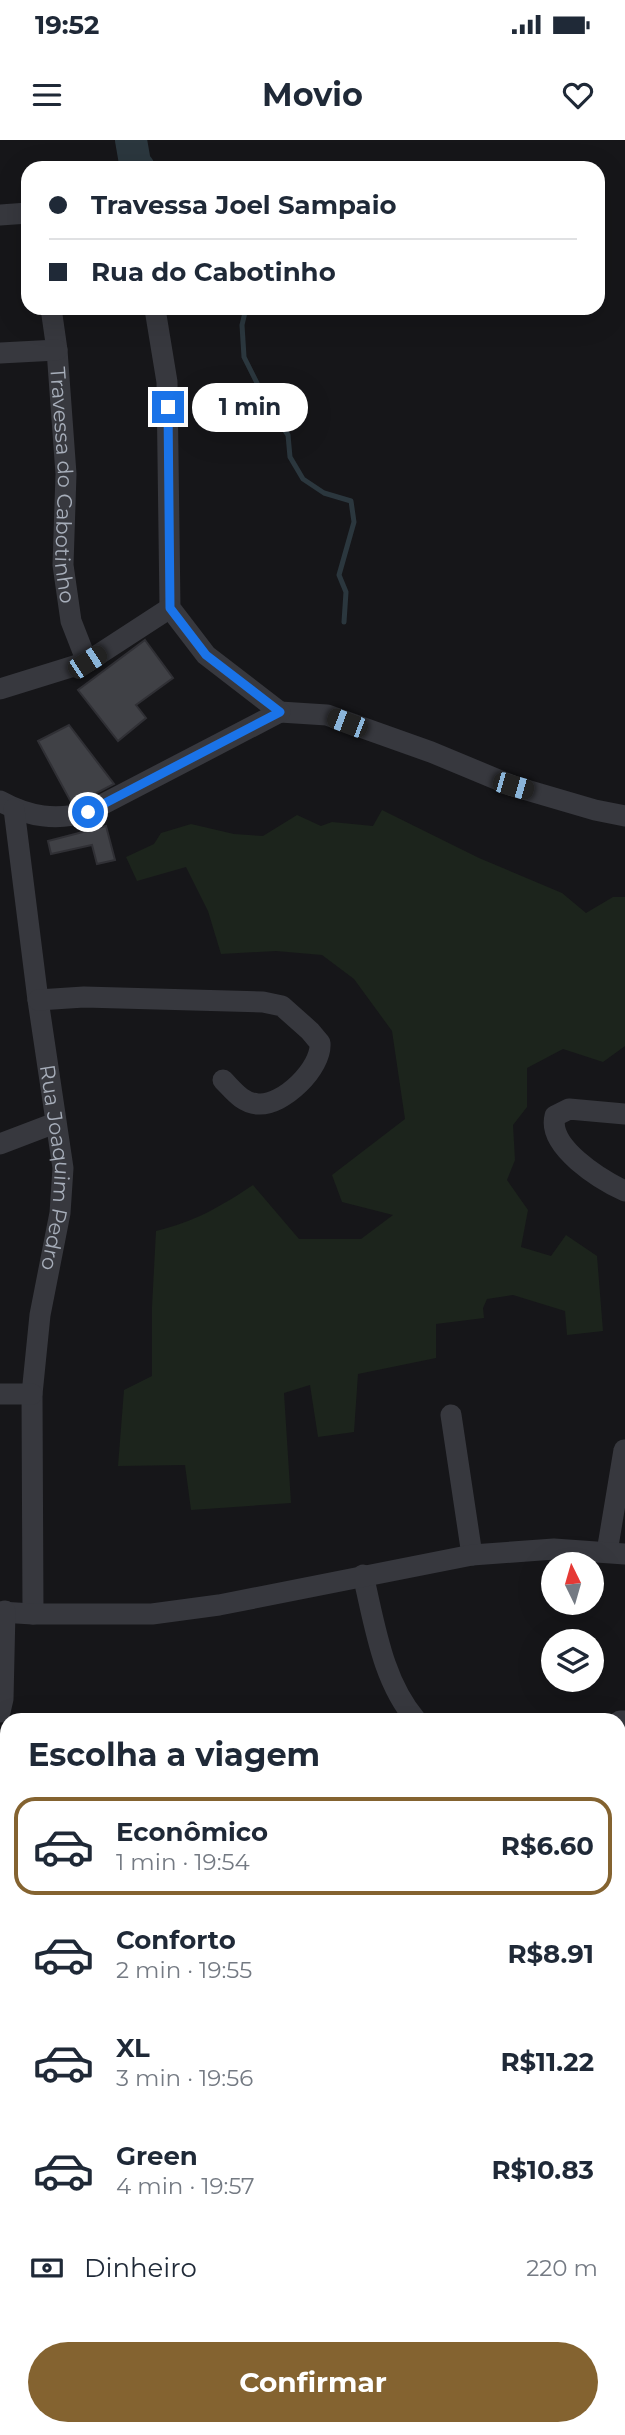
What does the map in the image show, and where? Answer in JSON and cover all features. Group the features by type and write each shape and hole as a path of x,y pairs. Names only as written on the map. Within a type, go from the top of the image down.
{"street":[{"path":"0,215 21,214"},
{"name":"Travessa do Cabotinho","path":"52,315 66,474 63,565 71,621 87,662"},
{"path":"156,315 167,382 170,608 206,655 280,712"},
{"path":"0,353 57,350"},
{"path":"0,689 87,662 170,608"},
{"path":"7,805 48,818 70,817 88,812 280,712 327,715 431,752 513,786 625,817"},
{"name":"Rua Joaquim Pedro","path":"7,805 63,1168 60,1213 40,1315 32,1394 33,1614"},
{"path":"38,1000 84,997 263,1002 282,1006 320,1043 318,1062 292,1091 272,1104 256,1105 243,1100 223,1080"},
{"path":"625,1114 569,1109 555,1116 553,1124 561,1142 587,1169 605,1182 625,1191"},
{"path":"0,1144 55,1123"},
{"path":"0,1394 32,1394"},
{"path":"451,1415 472,1555"},
{"path":"0,1712 3,1699 3,1611 33,1614 152,1614 219,1605 472,1555 554,1549 616,1553 624,1450"},
{"path":"363,1575 387,1672 402,1703 410,1713"}],"shaded area":[{"path":"382,810 479,858 562,893 586,913 613,897 625,897 625,1046 603,1062 563,1049 527,1068 527,1107 513,1125 515,1160 507,1180 528,1210 521,1247 551,1256 566,1235 597,1256 603,1331 567,1335 565,1311 513,1295 487,1299 483,1308 484,1318 436,1324 436,1358 358,1374 354,1432 318,1437 310,1385 284,1393 291,1503 191,1510 185,1465 118,1466 124,1390 152,1376 156,1231 206,1213 253,1185 299,1239 361,1239 393,1215 342,1202 332,1175 405,1119 392,1031 354,979 322,955 276,951 221,954 208,911 186,867 137,881 126,857 154,844 161,833 191,824 234,834 263,836 297,815 321,826 332,822 373,826"}],"building":[{"path":"145,640 173,678 136,705 146,718 118,741 78,690"},
{"path":"69,725 114,784 83,800 71,802 38,741"},
{"path":"106,826 115,860 97,864 92,845 51,854 48,841"}],"waterway":[{"path":"131,140 135,161"},
{"path":"244,315 242,325 244,357 270,409 288,435 290,457 303,479 324,493 351,501 354,522 339,575 346,592 344,622"}],"route":[{"path":"88,812 280,712 206,655 170,608 168,407"}]}
